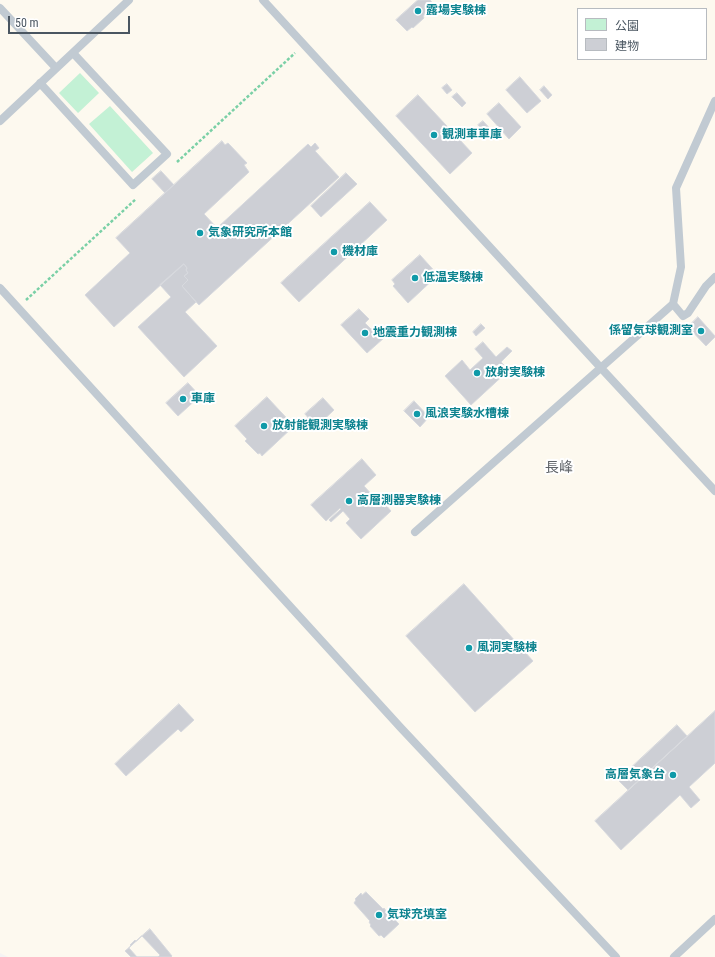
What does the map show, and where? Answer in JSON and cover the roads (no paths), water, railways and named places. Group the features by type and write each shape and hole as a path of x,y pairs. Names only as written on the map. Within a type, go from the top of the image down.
{"lane":[{"path":"0,121 129,0"},
{"path":"263,0 715,491"},
{"path":"0,8 56,68"},
{"path":"40,83 133,185 167,154 72,53"},
{"path":"415,532 673,304 681,267 676,188 715,101"},
{"path":"673,304 683,316 688,313 706,286 715,277"},
{"path":"0,288 401,728 616,957"},
{"path":"674,957 715,919"}],"place":[{"name":"露場実験棟","path":"418,11"},
{"name":"観測車車庫","path":"434,135"},
{"name":"気象研究所本館","path":"200,233"},
{"name":"機材庫","path":"334,252"},
{"name":"低温実験棟","path":"415,278"},
{"name":"係留気球観測室","path":"701,331"},
{"name":"地震重力観測棟","path":"365,333"},
{"name":"放射実験棟","path":"477,373"},
{"name":"車庫","path":"183,399"},
{"name":"風浪実験水槽棟","path":"417,414"},
{"name":"放射能観測実験棟","path":"264,426"},
{"name":"高層測器実験棟","path":"349,501"},
{"name":"風洞実験棟","path":"469,648"},
{"name":"高層気象台","path":"673,775"},
{"name":"気球充填室","path":"379,915"}],"district":[{"name":"長峰","path":"559,468"}]}
